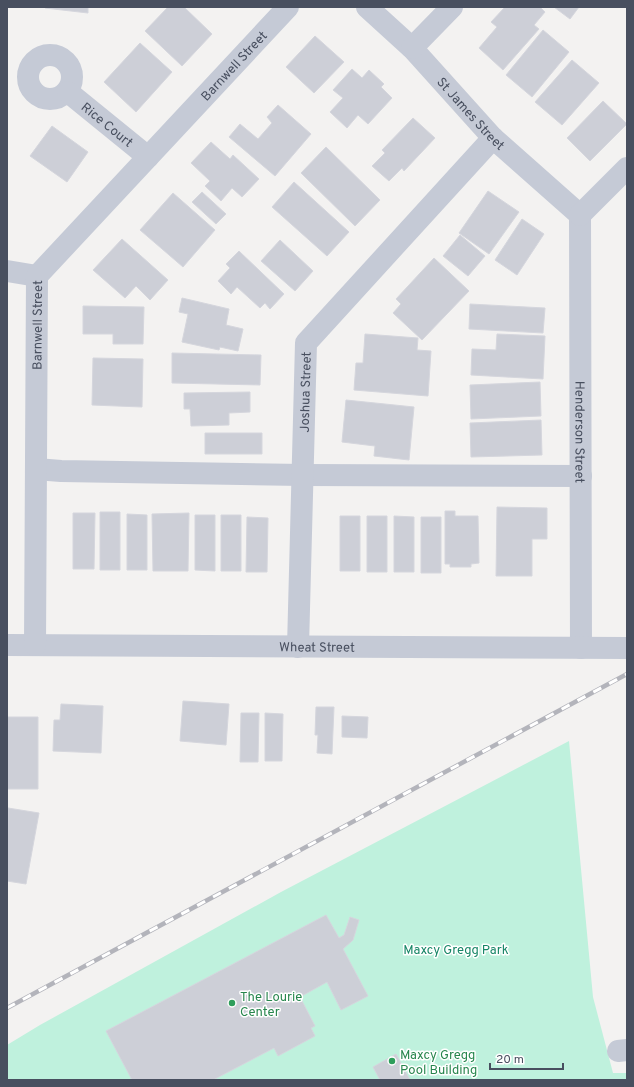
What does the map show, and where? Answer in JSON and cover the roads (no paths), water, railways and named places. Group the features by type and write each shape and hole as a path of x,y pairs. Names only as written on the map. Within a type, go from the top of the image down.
{"street":[{"name":"Barnwell Street","path":"35,645 37,276 288,7"},
{"name":"St James Street","path":"367,7 412,48 492,138 580,215"},
{"path":"412,48 452,7"},
{"name":"Rice Court","path":"68,92 148,157"},
{"name":"Joshua Street","path":"298,647 306,342 492,138"},
{"path":"580,215 627,168"},
{"name":"Henderson Street","path":"580,215 581,648"},
{"path":"7,271 37,276"},
{"path":"36,469 61,471 303,475 581,476"},
{"name":"Wheat Street","path":"7,645 627,648"}],"railway":[{"path":"7,1008 627,674"}],"place":[{"name":"The Lourie Center","path":"232,1003"},
{"name":"Maxcy Gregg Pool Building","path":"392,1061"}],"park label":[{"name":"Maxcy Gregg Park","path":"456,949"}]}
